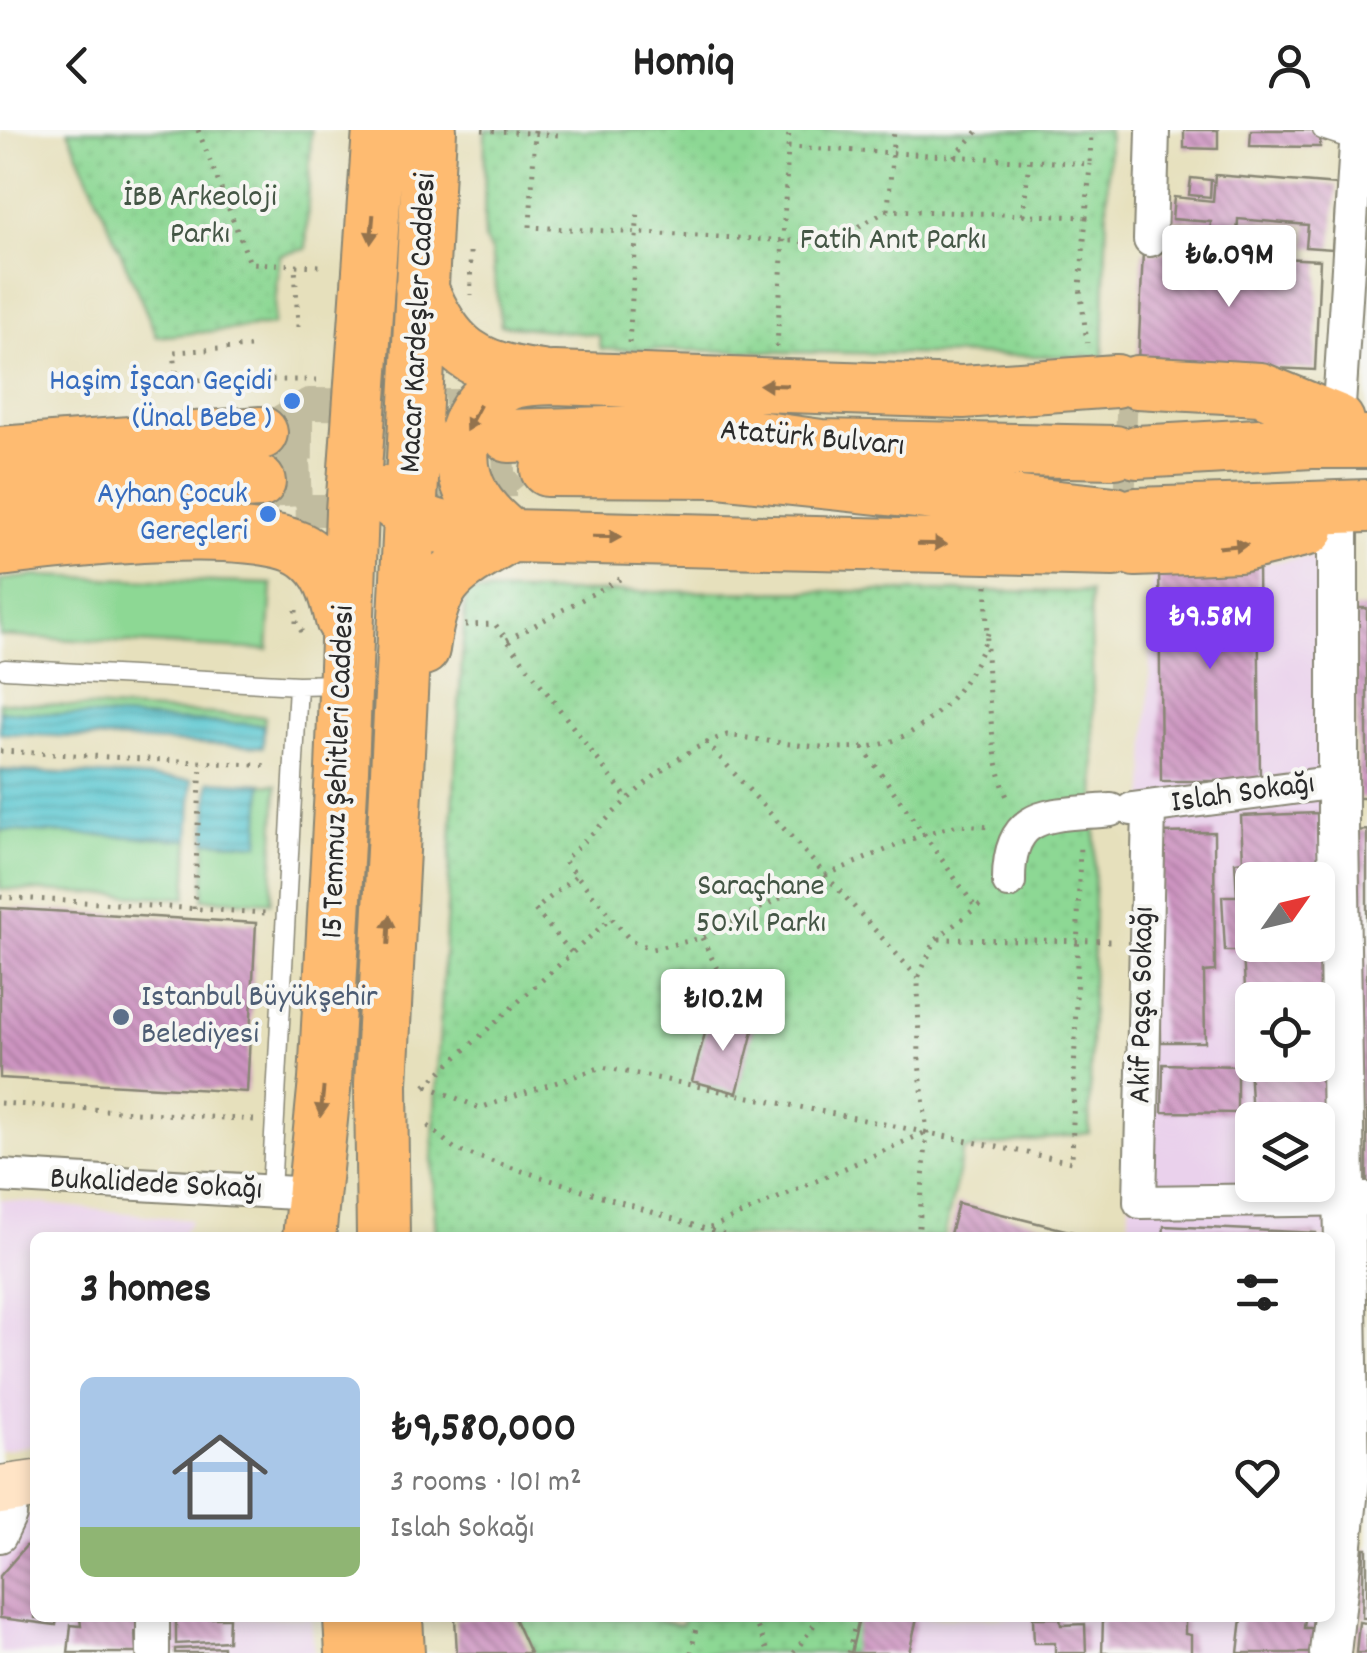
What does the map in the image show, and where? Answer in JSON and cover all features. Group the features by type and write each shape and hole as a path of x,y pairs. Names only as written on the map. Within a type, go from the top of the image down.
{"main road":[{"name":"Macar Kardeşler Caddesi","path":"410,515 446,286 430,130"},
{"name":"Macar Kardeşler Caddesi","path":"364,306 376,137"},
{"path":"446,286 438,324 462,354 493,368 554,378"},
{"path":"364,306 376,335 375,440 380,477 386,494 421,522 510,536 1048,547"},
{"name":"15 Temmuz Şehitleri Caddesi","path":"297,1208 325,1080 330,670 364,306"},
{"path":"510,536 484,512 468,486 462,458 465,429 475,409 506,385 520,380 963,392 1064,414 1123,456"},
{"path":"1048,547 1123,456 1260,389 1357,428"},
{"path":"963,392 1123,456"},
{"path":"712,451 789,421 956,422 1064,414"},
{"name":"Atatürk Bulvarı","path":"512,453 821,446 1123,456 1312,442 1357,428"},
{"name":"Atatürk Bulvarı","path":"712,451 952,497 1123,456 1269,507 1357,499"},
{"path":"0,453 260,458 0,498"},
{"path":"952,497 1048,547"},
{"name":"15 Temmuz Şehitleri Caddesi","path":"384,1232 382,1084 410,515"},
{"path":"400,721 420,667 430,605 437,589 450,574 510,536"},
{"path":"0,550 138,537 271,539 294,545 310,554 335,588 330,670"},
{"path":"350,1622 352,1653"},
{"path":"396,1622 398,1653"}],"street":[{"path":"1150,240 1153,130"},
{"path":"1357,136 1357,428"},
{"path":"1330,1653 1358,1480 1356,1200 1338,782 1357,499"},
{"name":"Islah Sokağı","path":"1022,828 1042,818 1338,782"},
{"name":"Akif Paşa Sokağı","path":"1118,810 1140,1202 1356,1200"},
{"path":"1009,882 1009,860 1022,828"},
{"name":"Bukalidede Sokağı","path":"17,1184 297,1208"},
{"path":"0,1536 16,1488"},
{"path":"153,1622 154,1653"}],"lane":[{"path":"1322,130 1334,136 1357,136"},
{"path":"4,669 330,670 295,768 297,1208"}],"path":[{"path":"198,130 250,263 321,266"},
{"path":"482,130 559,135"},
{"path":"776,363 789,130"},
{"path":"888,210 894,130"},
{"path":"954,156 979,130"},
{"path":"1091,130 1080,288 1123,456"},
{"path":"535,132 530,227 830,243 888,210 1086,217"},
{"path":"788,148 1090,164"},
{"path":"1023,214 1029,161"},
{"path":"628,356 638,209"},
{"path":"446,286 470,252"},
{"path":"296,265 298,327"},
{"path":"250,347 174,352 177,380 316,380"},
{"path":"508,640 636,571"},
{"path":"987,582 992,728 1002,787 1022,828 958,826 924,834 826,876 702,938 652,950 630,940 564,860 678,758 706,742 727,736 863,748 892,742 926,722 963,686 979,660 988,633"},
{"path":"461,625 495,624 630,801"},
{"path":"706,742 918,978"},
{"path":"863,748 976,908"},
{"path":"0,751 295,768"},
{"path":"194,909 201,762"},
{"path":"417,1085 480,1108 602,1067 1072,1162 1078,940 1118,810"},
{"path":"571,952 535,910 577,875"},
{"path":"919,1232 927,1132 918,1063 918,978 936,939 1009,882"},
{"path":"0,896 268,914"},
{"path":"426,1086 612,917"},
{"path":"702,938 722,979"},
{"path":"936,939 1110,941"},
{"path":"0,1104 256,1120"},
{"path":"428,1126 456,1150 716,1232"},
{"path":"707,1229 927,1132"},
{"path":"692,1653 697,1622"},
{"path":"755,1622 769,1653"},
{"path":"794,1653 815,1622"},
{"path":"848,1653 856,1622"}],"shaded area":[{"path":"1319,556 1324,862 1235,862 1235,962 1326,962 1326,982 1235,982 1235,1082 1327,1082 1328,1102 1235,1102 1235,1202 1329,1202 1330,1232 1128,1232 1153,577"},
{"path":"0,1199 191,1220 184,1232 30,1232 30,1445 0,1451"},
{"path":"30,1515 30,1622 311,1622 314,1653 0,1653 0,1519"},
{"path":"862,1622 1326,1622 1322,1653 854,1653"}],"green space":[{"name":"İBB Arkeoloji Parkı","path":"68,130 311,130 306,249 280,255 273,325 157,337"},
{"name":"Fatih Anıt Parkı","path":"485,130 1109,130 1103,357 601,349 599,335 501,325 491,251 484,239"},
{"path":"36,576 272,584 268,650 0,636 0,580"},
{"name":"Saraçhane 50.Yıl Parkı","path":"466,592 1090,592 1096,808 1089,1133 963,1150 945,1232 436,1232 432,1159"},
{"path":"0,702 265,717 264,725 0,711"},
{"path":"262,784 277,785 271,902 203,899 206,841 258,844"},
{"path":"0,830 189,840 186,898 0,889"},
{"path":"521,1622 862,1622 854,1653 535,1653"}],"water":[{"path":"0,711 264,725 263,747 0,733"},
{"path":"0,770 192,780 189,840 0,830"},
{"path":"209,781 262,784 259,844 206,841"}],"building":[{"path":"1184,130 1218,130 1218,149 1184,148"},
{"path":"1251,130 1321,130 1320,147 1250,146"},
{"path":"1215,175 1337,185 1332,249 1306,247 1308,225 1238,219 1237,237 1210,235 1211,222 1172,219 1174,197 1213,201"},
{"path":"1191,178 1211,180 1210,197 1189,195"},
{"path":"1143,251 1320,260 1315,370 1138,361"},
{"path":"1159,563 1258,563 1260,781 1161,781"},
{"path":"1354,608 1367,608 1367,798 1358,798"},
{"path":"1317,813 1319,862 1235,862 1243,861 1241,816"},
{"path":"1367,830 1367,1185 1359,1185 1353,831"},
{"path":"1214,832 1215,971 1204,972 1205,1042 1161,1042 1159,833"},
{"path":"1222,896 1235,896 1235,951 1225,951"},
{"path":"0,908 256,923 247,1092 0,1078"},
{"path":"1244,962 1324,962 1325,982 1245,982"},
{"path":"710,1015 754,1027 737,1093 692,1081"},
{"path":"1163,1064 1235,1066 1235,1113 1162,1112"},
{"path":"1250,1082 1329,1082 1330,1102 1251,1102"},
{"path":"958,1203 1073,1232 951,1232"},
{"path":"1164,1226 1294,1232 1164,1232"},
{"path":"30,1546 30,1622 0,1618 0,1576"},
{"path":"1367,1548 1367,1618 1362,1618"},
{"path":"80,1622 145,1622 146,1633 135,1632 136,1653 68,1653 71,1625 81,1626"},
{"path":"176,1622 229,1622 228,1641 176,1644"},
{"path":"455,1622 516,1622 530,1653 457,1653"},
{"path":"858,1622 916,1622 909,1653 851,1653"},
{"path":"1033,1622 1085,1624 1086,1653 1055,1653 1055,1643 1034,1643"},
{"path":"1103,1622 1185,1622 1185,1634 1191,1635 1191,1653 1102,1653"},
{"path":"1242,1622 1305,1622 1304,1628 1321,1628 1319,1653 1238,1653"},
{"path":"1359,1622 1367,1623 1367,1653 1356,1653"},
{"path":"223,1647 223,1653 175,1653 175,1649"}],"tunnel":[{"path":"261,433 309,404 463,405 488,422"},
{"path":"1116,415 1137,416"},
{"path":"261,433 457,435"},
{"path":"462,509 468,509 515,471"},
{"path":"259,482 515,471"},
{"path":"1115,481 1136,482"},
{"path":"259,482 288,510 368,510"}],"place":[{"name":"Haşim İşcan Geçidi (Ünal Bebe )","path":"292,401"},
{"name":"Ayhan Çocuk Gereçleri","path":"268,514"},
{"name":"Istanbul Büyükşehir Belediyesi","path":"121,1017"}]}
